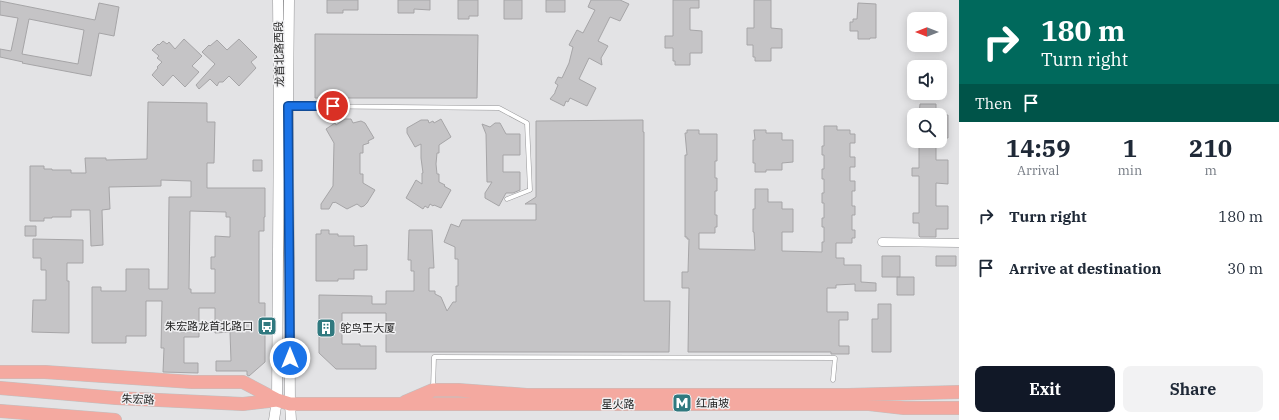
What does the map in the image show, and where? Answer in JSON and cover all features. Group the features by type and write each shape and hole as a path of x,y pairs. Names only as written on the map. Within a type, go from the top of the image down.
{"main road":[{"path":"0,372 45,372 162,381 243,382 277,400"},
{"name":"朱宏路","path":"0,388 116,398 243,404 277,400"},
{"path":"400,404 433,390 458,390 527,395 877,394 902,392 959,392"},
{"path":"831,405 877,394"},
{"name":"星火路","path":"277,400 290,404 869,404 904,408 959,408"},
{"name":"朱宏路","path":"0,411 116,420"}],"street":[{"name":"龙首北路西段","path":"278,0 284,106 291,420"},
{"name":"龙首北路西段","path":"274,420 277,400 284,106 289,0"},
{"path":"882,242 959,243"}],"lane":[{"path":"284,106 499,108 527,122 530,190 507,199"},
{"path":"433,390 434,357 835,358 833,380"}],"building":[{"path":"327,0 358,0 358,10 343,10 343,13 327,13"},
{"path":"398,0 430,0 430,10 414,9 414,13 398,13"},
{"path":"458,0 478,0 478,16 469,16 469,19 458,19"},
{"path":"504,0 522,0 522,19 504,19"},
{"path":"546,0 565,0 565,12 546,12"},
{"path":"591,0 620,0 629,4 620,21 610,17 598,41 608,46 601,58 602,65 589,58 579,79 596,88 587,106 570,98 568,102 566,101 564,106 550,99 555,93 558,85 555,83 558,77 562,78 569,63 573,47 569,45 577,30 583,33 595,10 588,7"},
{"path":"673,0 699,0 699,8 690,8 690,30 702,31 702,53 690,53 690,65 675,65 675,61 673,61 673,48 665,48 665,36 673,36"},
{"path":"754,0 771,0 771,28 782,29 782,48 771,48 771,61 755,61 755,57 753,57 753,45 747,45 747,28 754,28"},
{"path":"0,1 95,20 99,3 119,7 114,36 99,33 91,76 22,63 23,62 0,57 0,49 11,51 18,18 0,15","holes":["29,19 84,30 78,64 22,54"]},
{"path":"858,3 876,4 876,38 858,39 858,31 850,31 850,22 853,22 853,19 857,19"},
{"path":"315,34 478,35 477,98 315,98"},
{"path":"184,39 202,56 192,66 199,72 185,87 173,75 163,86 152,75 162,62 157,58 159,56 152,50 163,41 167,44 169,42 175,49"},
{"path":"239,39 257,57 251,62 256,68 239,86 229,76 223,82 219,82 217,86 210,79 199,89 196,85 215,64 202,52 217,40 227,50"},
{"path":"148,102 207,103 207,122 215,122 214,163 207,163 207,188 265,188 264,231 259,231 259,303 265,303 265,362 249,376 247,375 247,371 216,371 216,361 231,361 230,332 215,333 215,308 199,308 199,337 184,337 184,363 198,363 198,373 163,372 164,348 161,348 162,301 146,301 146,336 126,336 126,343 92,343 92,287 101,287 101,291 126,291 126,269 149,269 149,289 168,289 169,197 191,197 191,181 161,180 161,186 109,187 110,209 102,210 103,245 91,246 90,210 71,210 71,217 52,217 44,218 44,221 30,221 30,166 44,166 44,169 52,170 71,170 71,173 86,173 85,158 106,158 106,160 147,159","holes":["190,211 226,212 226,217 230,217 230,237 215,236 215,257 211,257 211,269 215,269 215,293 191,293 191,289 189,289"]},
{"path":"920,104 936,104 936,108 920,108"},
{"path":"947,115 948,115 947,138"},
{"path":"345,119 351,119 353,123 361,121 365,123 374,138 368,141 369,143 363,145 363,153 360,153 360,174 363,174 363,183 375,190 364,206 361,207 357,204 347,209 333,202 329,209 321,209 321,204 333,186 334,143 326,129"},
{"path":"441,119 451,137 439,145 439,153 437,153 436,164 437,174 439,174 439,182 451,190 441,208 430,204 428,208 425,206 423,209 406,198 416,180 422,184 423,173 421,144 415,147 407,133 407,128 421,120 428,120 429,123 433,121 434,123"},
{"path":"643,120 644,301 670,301 669,352 386,352 386,313 342,313 342,344 376,346 376,369 336,369 319,353 319,295 372,296 372,304 386,304 386,291 414,291 414,271 411,271 411,260 408,260 409,230 432,230 434,268 429,268 429,291 435,291 435,294 441,297 447,311 453,302 456,302 456,286 458,286 458,259 455,259 455,247 444,242 451,224 459,227 462,220 536,220 536,204 525,204 536,197 536,121"},
{"path":"495,123 500,123 506,134 520,134 520,155 503,155 503,172 520,172 520,190 513,193 506,193 499,206 485,198 485,193 492,182 487,182 486,134 482,124 490,127"},
{"path":"824,126 837,126 837,130 850,130 850,134 855,134 855,143 850,143 850,157 855,157 855,167 850,167 850,181 855,181 855,191 852,191 852,206 855,206 855,215 852,215 852,230 855,230 855,238 852,238 852,243 836,243 836,258 844,258 844,265 861,265 861,282 876,283 876,291 855,291 855,284 836,285 836,288 827,288 827,312 848,312 848,320 839,320 839,346 849,346 849,354 831,354 831,352 688,352 689,288 682,288 682,272 688,272 689,239 685,237 685,155 687,155 685,133 687,133 687,130 699,130 699,134 717,134 717,161 715,161 715,178 717,178 717,191 715,191 715,215 717,215 717,227 715,227 715,233 699,233 699,249 755,250 753,209 755,209 755,189 768,189 768,202 782,202 782,209 793,209 793,232 782,232 782,251 822,252 822,242 824,242 824,227 822,227 822,218 824,218 824,203 822,203 822,193 824,193 824,179 822,179 822,169 824,169 824,155 822,155 822,146 824,146"},
{"path":"754,130 766,130 766,133 782,133 782,140 793,140 793,162 782,163 782,170 755,172 755,163 753,163 753,140 755,140"},
{"path":"919,148 936,148 936,160 948,160 948,184 936,183 936,206 948,206 948,229 936,229 936,237 920,237 919,223 913,223 913,213 919,213 919,176 912,176 912,168 919,168"},
{"path":"253,160 262,160 262,171 253,171"},
{"path":"25,226 36,226 36,236 25,236"},
{"path":"321,230 329,230 329,234 338,234 338,236 354,236 354,246 367,245 367,270 354,270 354,279 316,281 316,234 321,234"},
{"path":"33,239 83,240 83,263 67,263 67,281 69,281 69,333 32,332 33,300 46,300 46,270 41,270 41,258 33,258"},
{"path":"882,256 900,256 900,277 882,277"},
{"path":"936,256 956,256 956,266 936,266"},
{"path":"897,277 914,277 914,295 897,295"},
{"path":"878,304 891,304 891,352 872,352 872,319 878,319"}],"place":[{"name":"朱宏路龙首北路口","path":"267,326"},
{"name":"鸵鸟王大厦","path":"326,328"},
{"name":"红庙坡","path":"682,403"}],"route":[{"path":"290,358 288,106 333,106"}]}
